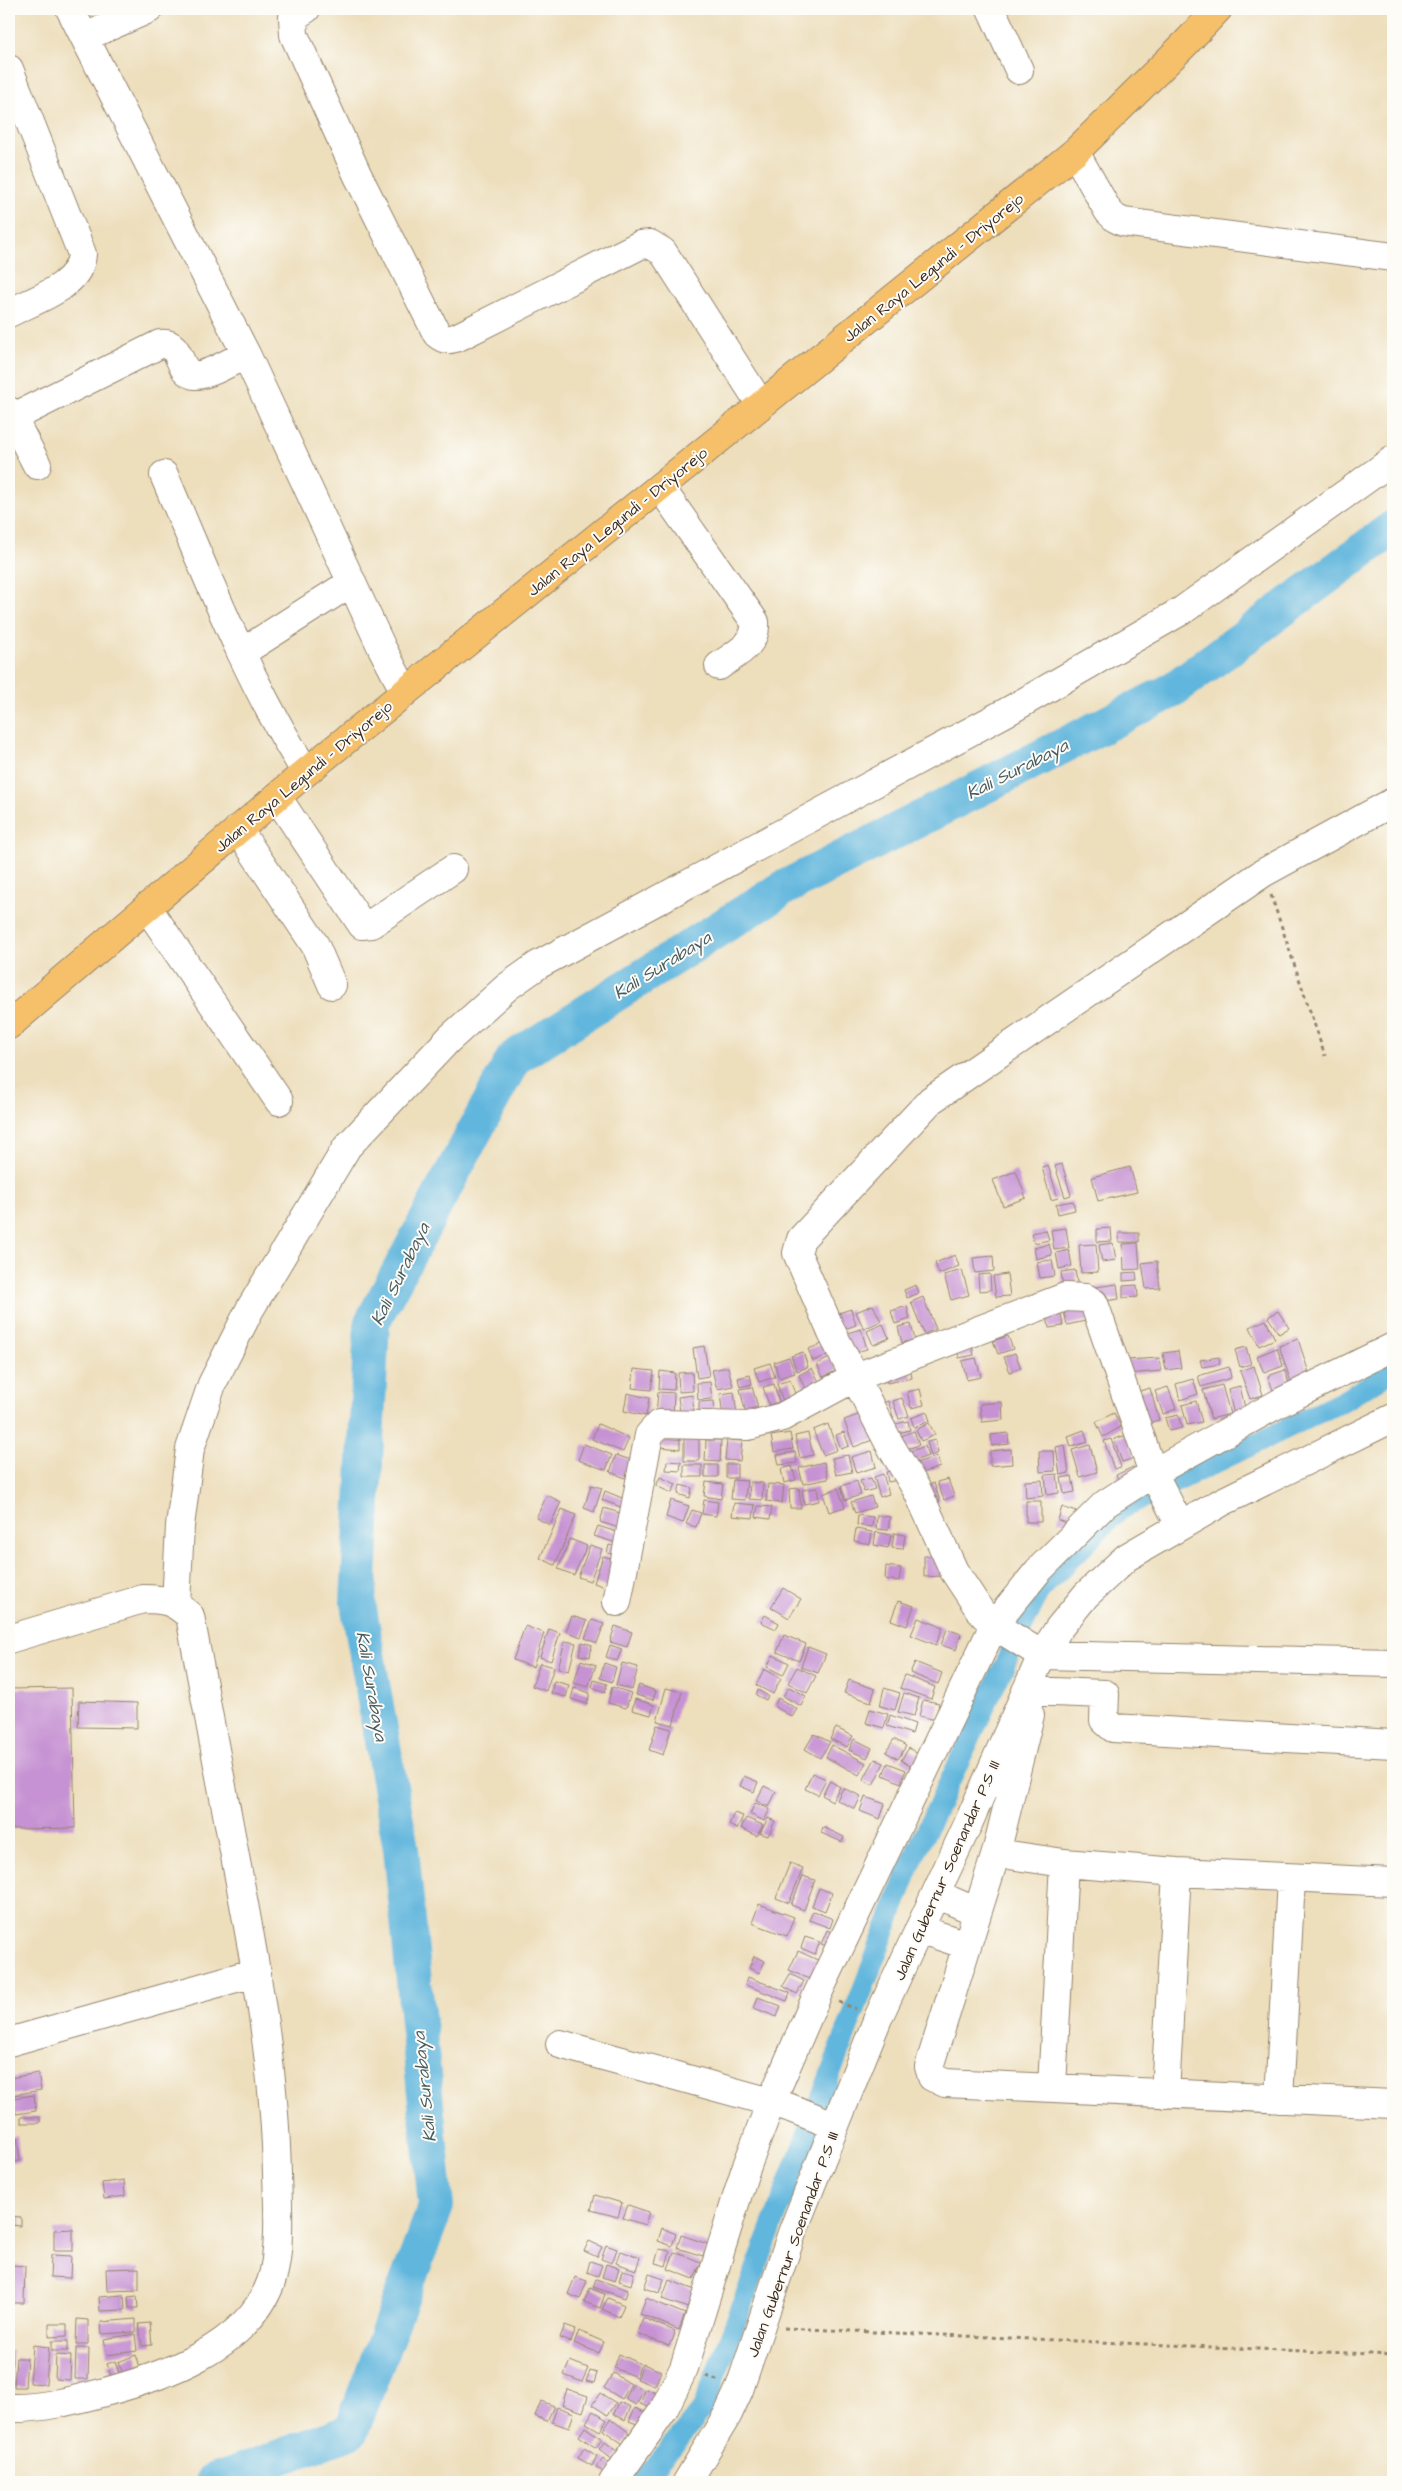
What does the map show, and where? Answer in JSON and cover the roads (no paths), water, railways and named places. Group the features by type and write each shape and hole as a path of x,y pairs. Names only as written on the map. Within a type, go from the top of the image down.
{"main road":[{"name":"Jalan Raya Legundi - Driyorejo","path":"9,1025 277,797 301,764 401,683 660,486 755,396 1075,152 1218,9"}],"street":[{"path":"70,9 246,354 382,648 401,683"},
{"path":"85,37 149,9"},
{"path":"306,9 293,17 294,35 358,176 437,334 441,338 450,340 460,336 646,243 654,245 663,252 755,396"},
{"path":"991,9 1020,70"},
{"path":"9,69 82,254 81,263 77,271 64,284 9,313"},
{"path":"1075,152 1108,210 1115,218 1123,222 1393,257"},
{"path":"37,465 11,414 160,344 167,343 174,348 186,371 194,375 202,374 246,354"},
{"path":"176,1604 180,1526 190,1448 212,1384 250,1309 346,1147 449,1039 506,987 538,965 1012,709 1183,610 1393,460"},
{"path":"164,475 241,653 276,721 301,764"},
{"path":"660,486 755,622 755,636 751,642 719,666"},
{"path":"241,653 352,582"},
{"path":"277,797 362,924 371,924 453,869"},
{"path":"1393,802 1263,873 931,1100 801,1239 797,1253 801,1266 832,1333 890,1445 917,1490 954,1571 981,1612 997,1628 1037,1652 1109,1657 1393,1663"},
{"path":"238,829 315,945 332,985"},
{"path":"147,907 279,1101"},
{"path":"617,1602 649,1435 653,1428 667,1423 748,1426 782,1417 856,1377 1065,1297 1086,1298 1094,1303 1156,1478 1177,1519"},
{"path":"614,2482 663,2411 684,2368 745,2171 778,2104 818,1993 997,1628 1038,1570 1079,1527 1105,1504 1156,1478 1283,1401 1393,1347"},
{"name":"Jalan Gubernur Soenandar P.S III","path":"687,2482 728,2414 739,2390 827,2122 878,2018 1031,1691 1037,1652 1086,1595 1127,1557 1177,1519 1393,1418"},
{"path":"9,1638 143,1599 162,1599 176,1604 190,1616 257,1972 276,2131 279,2226 271,2281 258,2306 235,2332 192,2361 149,2380 69,2402 9,2408"},
{"path":"1109,1657 1104,1720 1107,1725 1113,1728 1393,1744"},
{"path":"1105,1694 1031,1691 996,1852 929,2067 932,2077 945,2083 1393,2104"},
{"path":"996,1852 1064,1863 1176,1872 1393,1882"},
{"path":"1052,2087 1064,1863"},
{"path":"1165,2094 1176,1872"},
{"path":"1278,2099 1291,1878"},
{"path":"936,1894 977,1912"},
{"path":"919,1929 966,1945"},
{"path":"9,2042 257,1972"},
{"path":"560,2044 778,2104 827,2122"}],"waterway":[{"name":"Kali Surabaya","path":"212,2482 351,2431 436,2206 401,1849 358,1603 372,1322 514,1058 782,889 1171,691 1393,528"},
{"path":"642,2482 702,2410 911,1863 1040,1590 1120,1509 1341,1402 1393,1371"}]}
